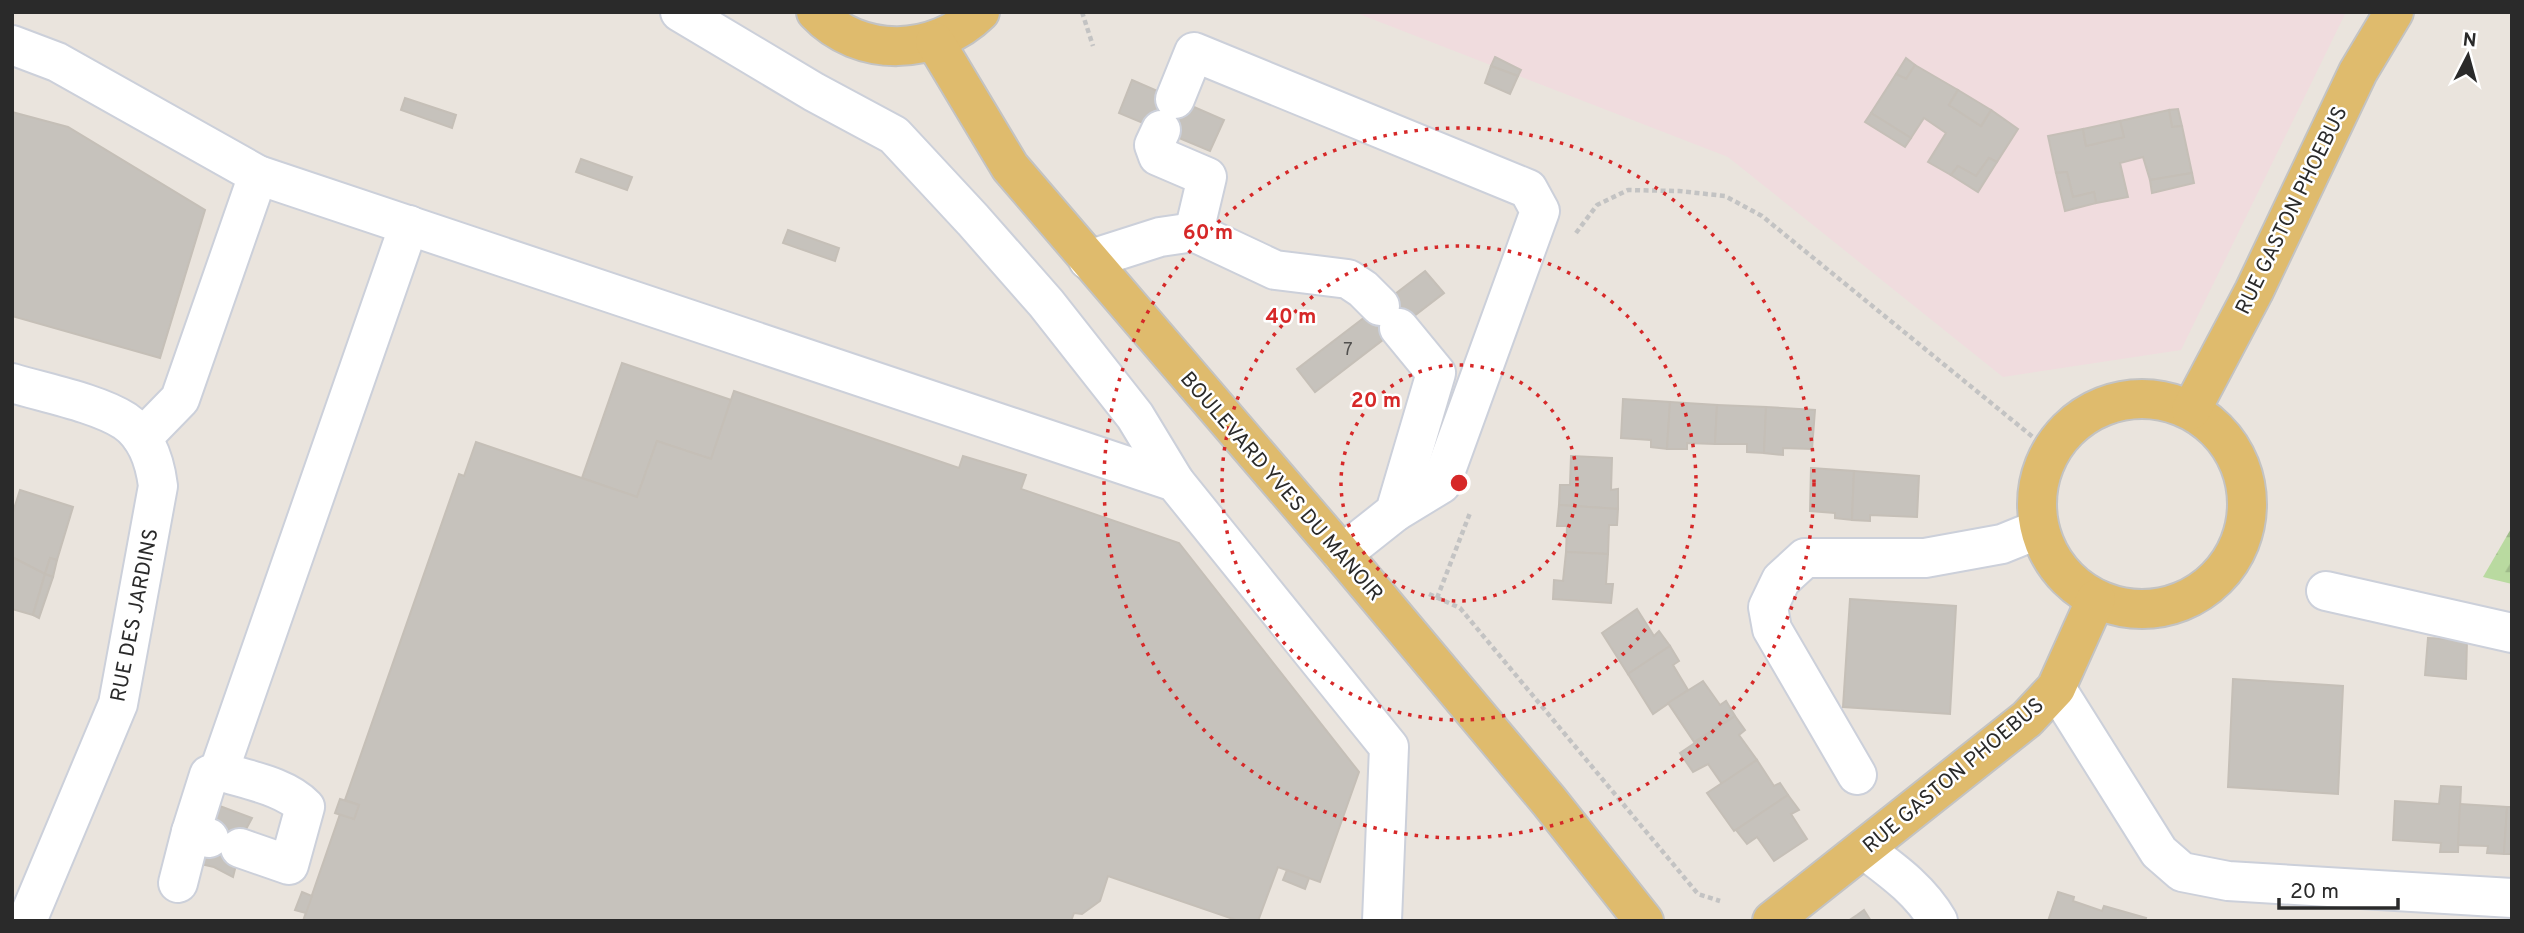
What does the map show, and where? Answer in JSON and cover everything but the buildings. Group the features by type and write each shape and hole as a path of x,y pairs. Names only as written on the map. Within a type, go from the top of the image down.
{"main road":[{"path":"816,12 827,24 861,42 897,48 934,41 965,26 980,12"},
{"name":"RUE GASTON PHOEBUS","path":"2191,410 2254,291 2352,84 2394,12"},
{"name":"BOULEVARD YVES DU MANOIR","path":"934,41 1010,166 1342,554 1549,801 1644,921"},
{"path":"2128,398 2161,399 2191,410 2220,432 2240,463 2248,498 2247,510 2244,534 2228,567 2201,592 2167,607 2130,609 2095,599 2070,582 2050,558 2039,529 2036,503 2039,476 2050,451 2070,426 2097,408 2128,398"},
{"name":"RUE GASTON PHOEBUS","path":"1772,921 2027,719 2056,688 2095,599"}],"street":[{"path":"680,12 814,92 894,135 964,209 1046,303 1135,416 1175,482 1389,747 1382,921"},
{"path":"12,45 57,62 258,175 1175,482"},
{"path":"1194,232 1207,177 1158,156 1154,145 1194,52 1528,189 1540,211 1441,484 1395,512 1342,554"},
{"path":"142,438 180,399 258,175"},
{"path":"219,771 409,225"},
{"path":"1088,260 1160,236 1194,232 1275,270 1348,279 1363,289 1436,373 1395,512"},
{"name":"RUE DES JARDINS","path":"12,383 95,408 125,421 142,438 155,463 158,486 118,704 27,921"},
{"path":"1857,775 1772,629 1768,607 1781,580 1805,558 1925,558 2002,544 2039,529"},
{"path":"2326,591 2512,633"},
{"path":"2056,688 2159,852 2182,872 2228,881 2512,898"},
{"path":"178,883 213,839 209,775 219,771 286,793 305,807 289,864 213,839"},
{"path":"1865,850 1902,877 1927,902 1938,921"}],"path":[{"path":"1082,12 1093,46"},
{"path":"1572,246 1577,233 1597,205 1628,191 1679,191 1725,196 1762,216 2050,451"},
{"path":"1437,598 1472,506"},
{"path":"1426,592 1460,608 1698,894 1720,901"}],"shaded area":[{"path":"1354,12 2346,12 2181,350 2003,377 1728,157"}],"green space":[{"path":"2512,527 2512,584 2483,577"}]}
